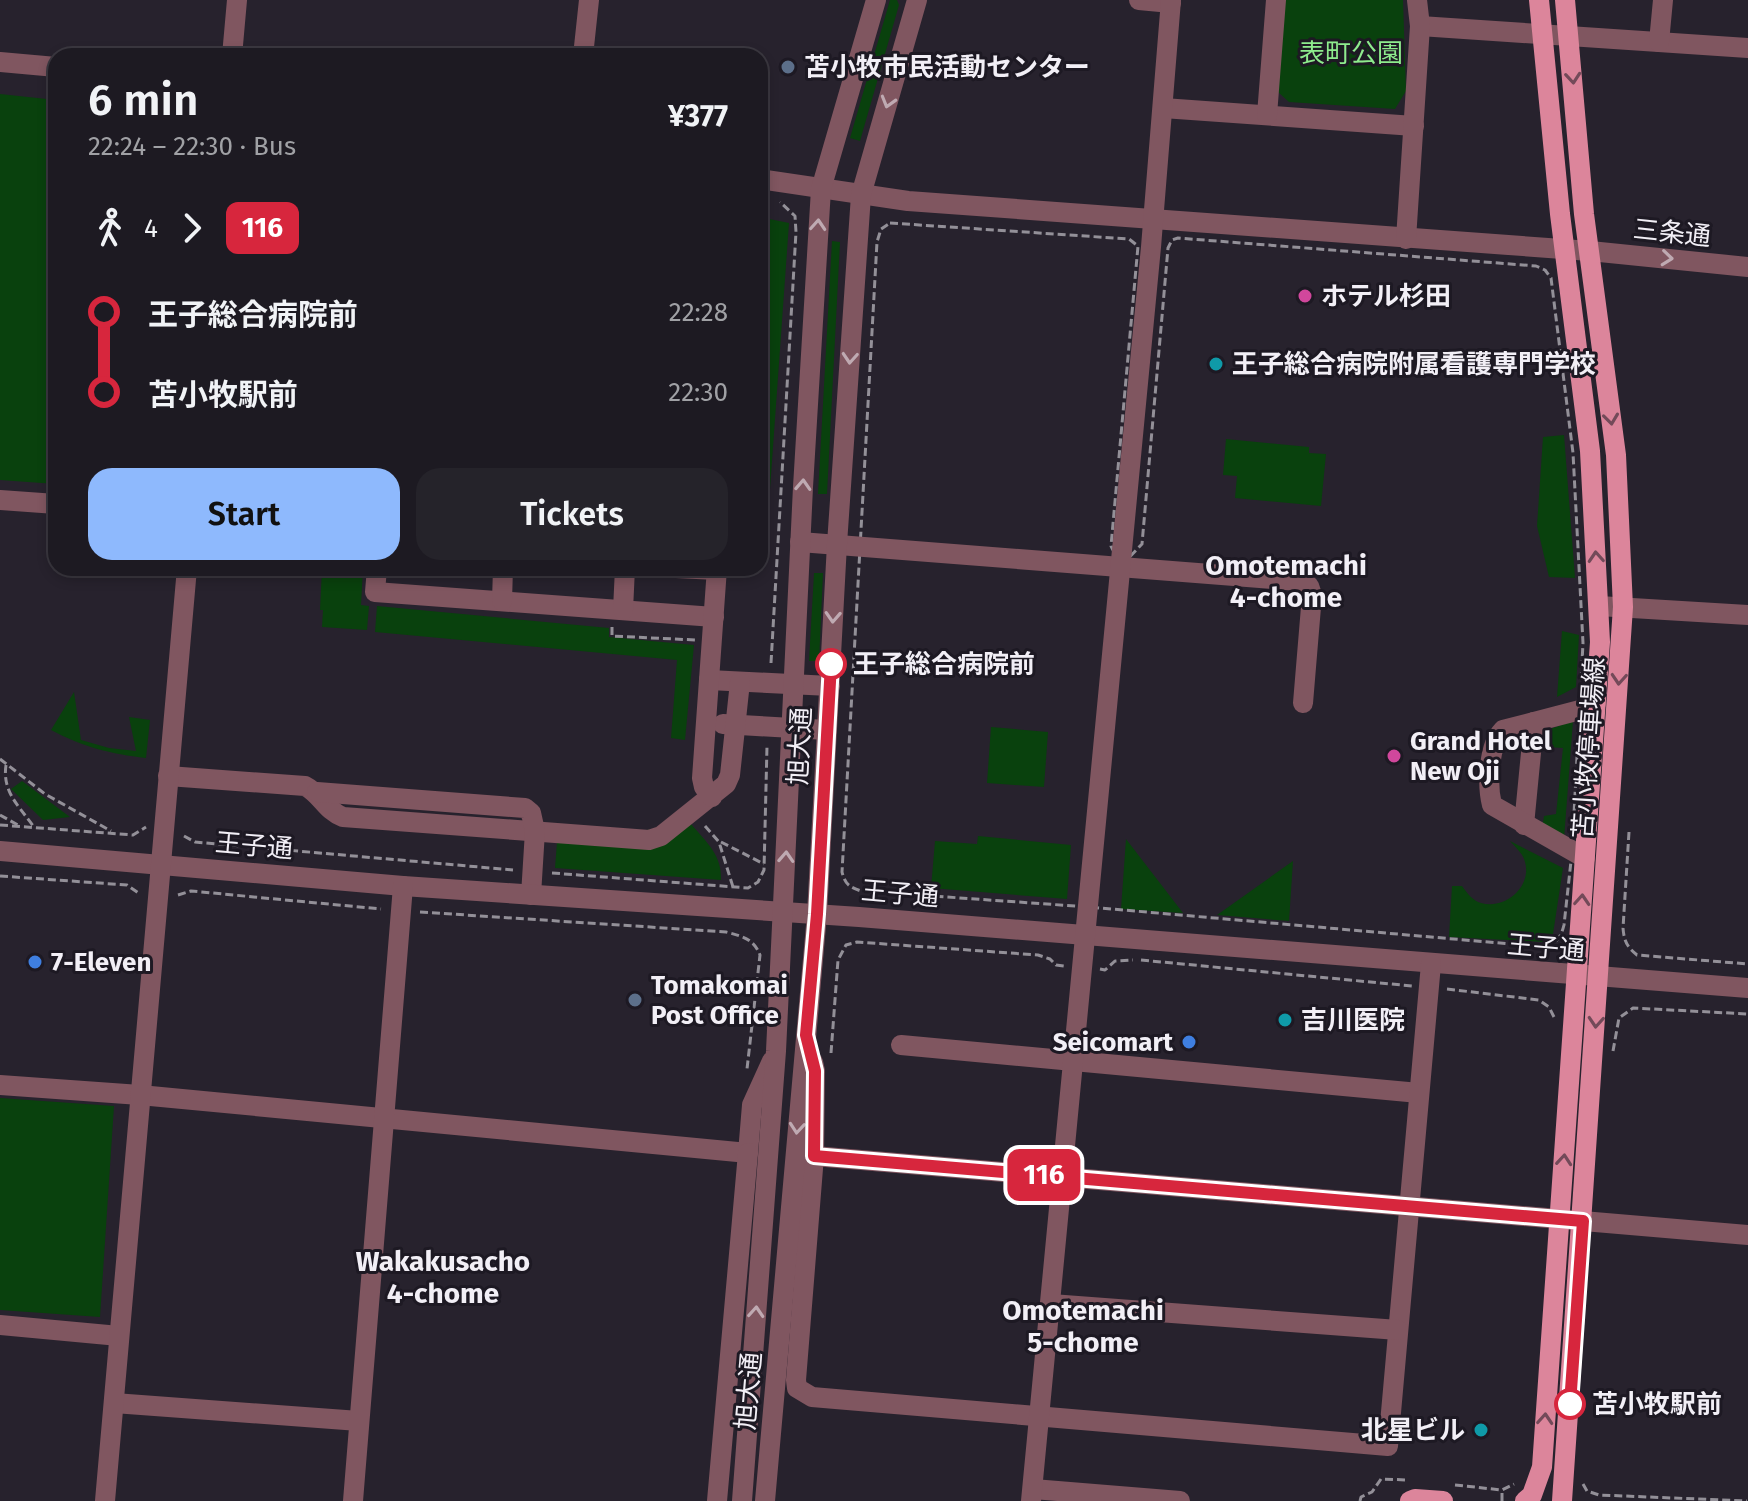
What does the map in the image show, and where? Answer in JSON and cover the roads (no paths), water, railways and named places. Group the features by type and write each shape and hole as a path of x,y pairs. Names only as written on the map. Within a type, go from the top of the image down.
{"main road":[{"name":"苫小牧停車場線","path":"1529,1498 1542,1467 1596,703 1599,606 1590,451 1539,0"},
{"name":"苫小牧停車場線","path":"1562,1501 1623,607 1616,455 1590,251 1565,0"},
{"path":"1410,1501 1444,1492"}],"street":[{"path":"233,48 237,0"},
{"path":"584,48 589,0"},
{"name":"旭大通","path":"742,1501 776,1051 800,542 821,189 876,0"},
{"name":"旭大通","path":"765,1501 817,914 837,544 861,195 917,0"},
{"path":"1139,0 1171,1 1075,1061 1032,1495 1180,1501"},
{"path":"1267,115 1276,0"},
{"path":"1406,239 1420,26 1417,0"},
{"path":"1659,42 1663,0"},
{"path":"1420,26 1748,48"},
{"path":"0,62 48,66"},
{"path":"1163,108 1414,126"},
{"name":"三条通","path":"768,180 908,201 1565,249 1748,267"},
{"path":"0,500 48,503"},
{"path":"800,542 1299,581 1309,586 1312,595 1303,703"},
{"path":"105,1501 186,576"},
{"path":"376,576 375,592 502,601 617,616 714,617"},
{"path":"502,601 503,576"},
{"path":"617,616 624,576"},
{"path":"712,797 704,787 702,778 717,576"},
{"path":"1599,606 1748,615"},
{"path":"709,680 830,686"},
{"path":"168,776 305,786 317,792 332,813 343,817 649,840 661,836 726,784 730,775 740,682"},
{"path":"1585,858 1492,805 1490,795 1494,744 1503,730 1596,703"},
{"path":"1524,825 1534,722"},
{"path":"706,723 827,730"},
{"path":"531,895 535,831"},
{"name":"王子通","path":"0,851 403,886 817,914 1748,988"},
{"path":"353,1501 403,886"},
{"path":"806,1035 815,1071 814,1156 797,1388 812,1397 1388,1446 1431,964"},
{"path":"901,1045 1419,1093"},
{"path":"717,1501 752,1105 776,1051"},
{"path":"0,1085 140,1095 748,1153"},
{"path":"814,1156 1748,1235"},
{"path":"1051,1304 1398,1330"},
{"path":"0,1325 119,1336"},
{"path":"114,1403 359,1421"}],"place":[{"name":"苫小牧市民活動センター","path":"788,67"},
{"name":"ホテル杉田","path":"1305,296"},
{"name":"王子総合病院附属看護専門学校","path":"1216,364"},
{"name":"王子総合病院前","path":"831,664"},
{"name":"Grand Hotel New Oji","path":"1394,756"},
{"name":"7-Eleven","path":"35,962"},
{"name":"Tomakomai Post Office","path":"635,1000"},
{"name":"吉川医院","path":"1285,1020"},
{"name":"Seicomart","path":"1189,1042"},
{"name":"苫小牧駅前","path":"1570,1404"},
{"name":"北星ビル","path":"1481,1430"}],"district":[{"name":"Omotemachi 4-chome","path":"1286,581"},
{"name":"Wakakusacho 4-chome","path":"443,1277"},
{"name":"Omotemachi 5-chome","path":"1083,1326"}],"park label":[{"name":"表町公園","path":"1351,53"}]}
